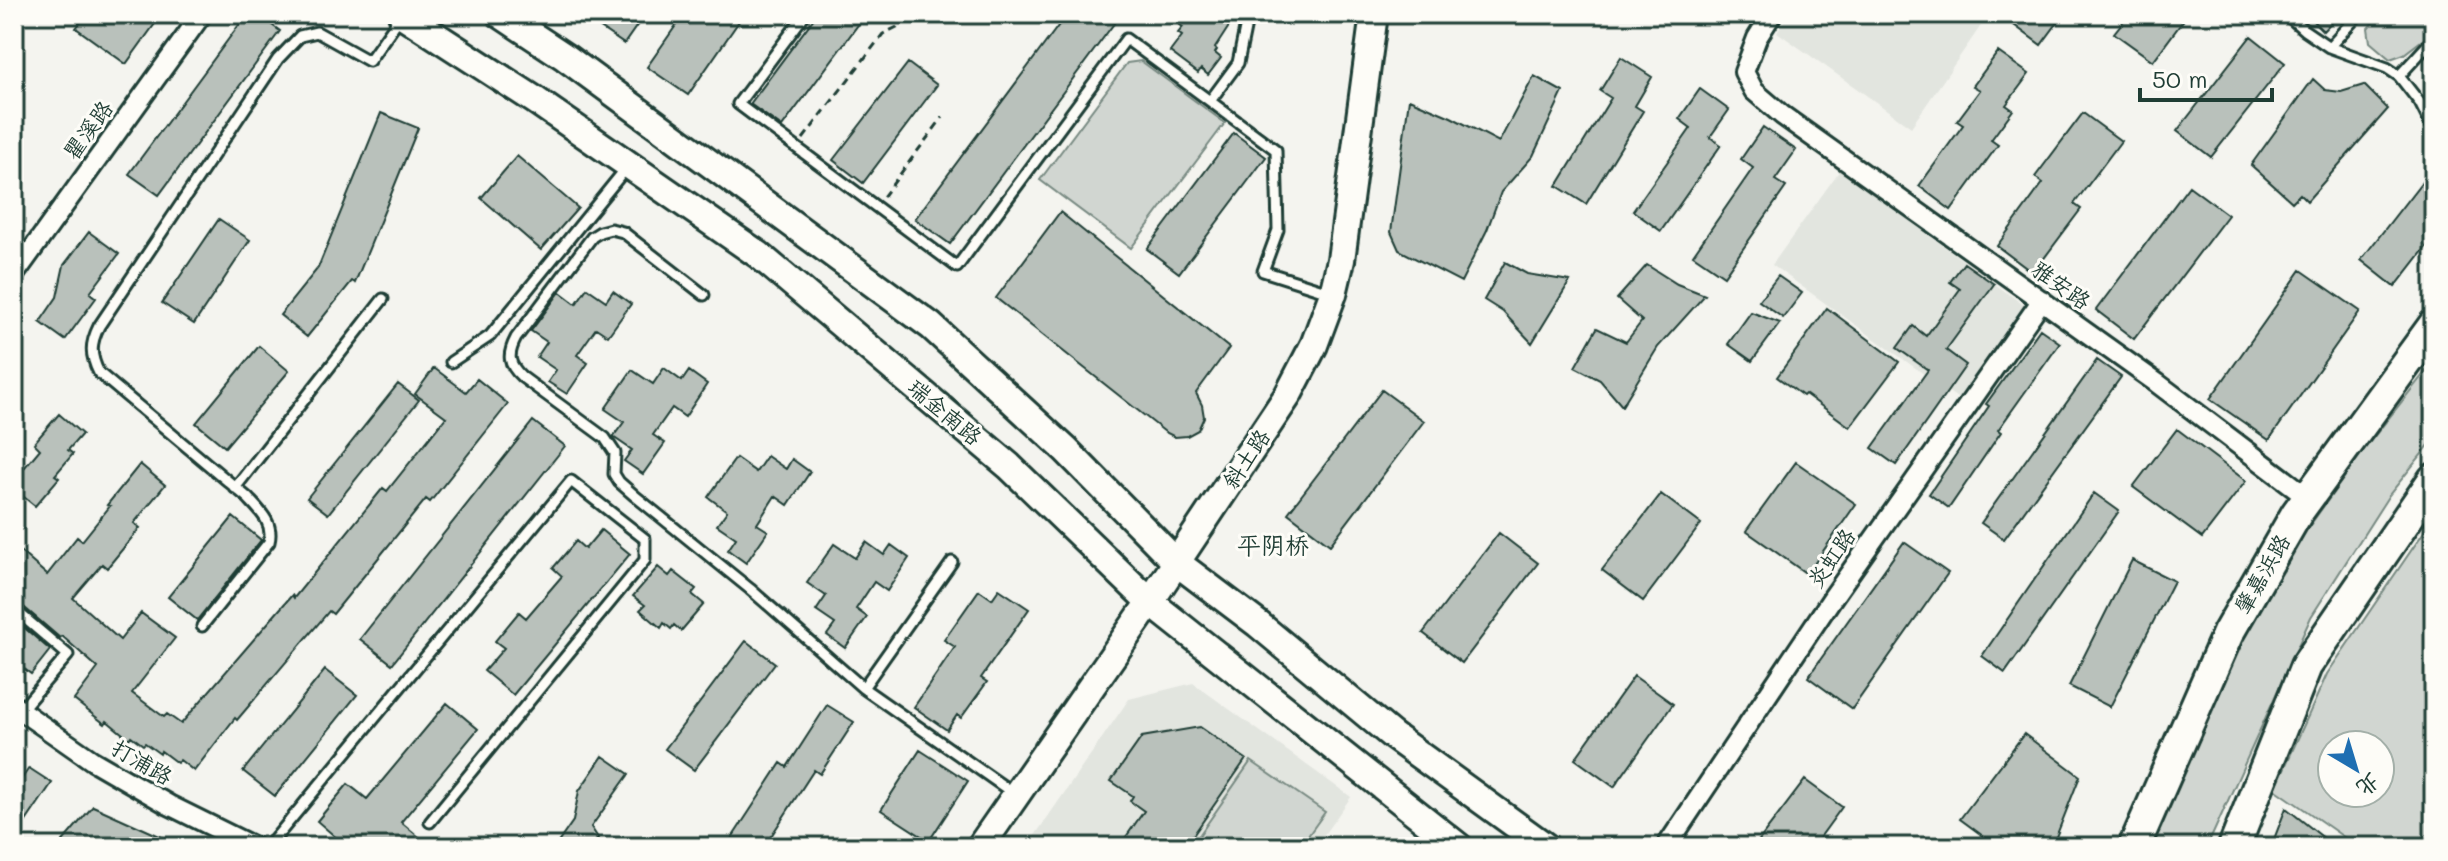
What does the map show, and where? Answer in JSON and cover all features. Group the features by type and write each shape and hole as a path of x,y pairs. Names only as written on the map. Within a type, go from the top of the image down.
{"main road":[{"name":"瑞金南路","path":"402,14 535,100 771,265 1009,466 1150,602 1459,847"},
{"path":"500,14 565,57 931,326 1066,450 1176,562 1258,624 1393,736 1546,847"},
{"name":"斜土路","path":"980,847 1246,462 1288,395 1314,345 1333,294 1347,221 1374,14"},
{"name":"肇嘉浜路","path":"2134,847 2228,633 2297,513 2434,325"},
{"path":"2234,847 2306,666 2434,479"}],"street":[{"name":"瞿溪路","path":"14,275 202,14"},
{"name":"雅安路","path":"1772,14 1757,38 1744,72 1754,91 1782,115 2157,383 2309,498"},
{"name":"炎虹路","path":"1666,847 1833,597 2042,300"},
{"name":"打浦路","path":"17,708 93,761 240,844"}],"lane":[{"path":"202,626 269,542 271,533 268,523 260,510 99,373 92,359 92,342 99,326 278,59 300,36 317,32 369,61 402,14"},
{"path":"805,14 738,104 957,267 1126,39 1276,150 1278,230 1263,271 1333,294"},
{"path":"1210,101 1238,63 1248,14"},
{"path":"2286,14 2329,47 2387,68 2399,76 2420,103 2434,131"},
{"path":"2329,47 2359,14"},
{"path":"2399,76 2434,38"},
{"path":"451,362 490,336 628,166"},
{"path":"704,295 631,237 611,229 600,232 592,237 516,338 509,352 509,361 522,377 605,438 615,453 614,474 619,482 750,589 863,688 1016,795"},
{"path":"235,488 383,299"},
{"path":"268,847 571,481 645,539 645,560 430,822"},
{"path":"863,688 952,562"},
{"path":"14,609 68,655 17,708"}],"path":[{"path":"796,148 883,34 897,27 907,14"},
{"path":"876,206 943,117"}],"shaded area":[{"path":"1788,14 1989,14 1911,127 1777,32"},
{"path":"2380,14 2434,14 2434,31 2404,54 2390,59 2370,42 2368,28"},
{"path":"1141,61 1225,123 1131,248 1040,180 1127,63"},
{"path":"1840,170 2025,306 1960,400 1772,265"},
{"path":"2434,361 2434,439 2389,495 2311,617 2207,847 2144,847 2245,616 2366,447"},
{"path":"2434,517 2434,847 2358,847 2275,789 2327,674"},
{"path":"1193,683 1351,797 1315,847 1027,847 1129,699"},
{"path":"1251,761 1325,812 1300,847 1191,847"}],"building":[{"path":"87,14 162,14 126,64 76,28"},
{"path":"247,14 257,14 280,31 159,195 129,174"},
{"path":"580,14 645,14 624,44"},
{"path":"684,14 744,14 688,95 647,67"},
{"path":"817,14 866,14 782,127 750,104"},
{"path":"1067,14 1121,14 950,244 915,219"},
{"path":"1183,14 1237,14 1215,48 1215,53 1221,58 1208,75 1201,69 1198,73 1170,52 1182,36 1178,33 1183,27 1177,23"},
{"path":"1999,14 2064,14 2041,45"},
{"path":"2129,14 2188,14 2153,61 2114,33"},
{"path":"2306,14 2339,14 2323,31"},
{"path":"2251,36 2285,63 2211,157 2177,131"},
{"path":"1998,52 2029,74 2006,105 2013,110 1991,140 1998,145 1951,210 1919,186 1963,125 1957,121 1980,90 1973,86"},
{"path":"1621,57 1652,77 1635,106 1643,111 1586,204 1557,186 1611,98 1600,91"},
{"path":"908,63 937,85 863,183 833,160"},
{"path":"1534,76 1563,92 1533,156 1501,192 1487,230 1461,282 1399,250 1391,232 1409,99 1499,142"},
{"path":"2313,79 2325,90 2341,92 2364,85 2388,109 2307,201 2300,194 2292,202 2251,165"},
{"path":"1700,89 1729,110 1710,137 1721,145 1661,231 1633,211 1691,128 1679,119"},
{"path":"381,113 418,128 355,283 352,281 307,337 280,315 318,268"},
{"path":"2083,113 2121,141 2074,204 2081,209 2033,273 1997,246 2043,183 2035,177"},
{"path":"1763,127 1796,150 1775,180 1786,187 1724,276 1693,255 1753,168 1741,159"},
{"path":"1234,133 1266,157 1179,273 1147,249"},
{"path":"517,156 578,208 541,250 481,198"},
{"path":"2434,166 2434,237 2395,287 2361,260"},
{"path":"2189,186 2228,215 2134,339 2096,310"},
{"path":"1060,212 1229,348 1196,393 1204,417 1198,430 1187,436 1175,437 1165,432 996,298"},
{"path":"219,219 250,240 194,324 162,303"},
{"path":"89,232 119,254 90,293 96,298 65,340 40,322 57,297 64,265"},
{"path":"1505,262 1527,274 1570,281 1532,343 1503,312 1484,300"},
{"path":"1964,263 1994,284 1946,350 1966,365 1896,465 1872,448 1928,370 1897,348 1913,326 1926,336 1960,289 1950,282"},
{"path":"1647,265 1677,284 1705,295 1658,347 1622,406 1600,380 1575,367 1597,328 1626,342 1642,321 1617,299"},
{"path":"2301,270 2360,311 2269,440 2210,399"},
{"path":"1778,276 1802,293 1783,318 1759,301"},
{"path":"587,288 606,301 613,291 631,304 608,336 596,328 577,355 588,363 567,394 548,382 556,370 537,357 547,342 531,331 560,292 576,304"},
{"path":"1827,308 1899,362 1850,427 1777,377"},
{"path":"1751,312 1780,323 1752,361 1728,344"},
{"path":"2040,329 2060,343 1998,430 2001,432 1949,508 1929,494 1989,406 1986,404"},
{"path":"259,346 289,371 225,447 196,423"},
{"path":"2097,360 2121,377 2004,539 1981,523"},
{"path":"434,368 466,392 477,379 508,404 430,502 426,499 333,614 329,611 237,720 235,718 194,771 180,760 177,763 131,736 129,739 74,700 98,668 62,636 60,638 14,602 14,546 47,575 77,537 82,541 140,464 165,485 134,523 140,528 107,568 102,564 73,598 120,640 141,613 175,638 132,693 164,717 167,714 181,724 292,595 294,598 383,488 387,491 446,417 415,394"},
{"path":"664,368 682,381 689,371 707,384 685,417 672,408 653,435 665,443 643,474 624,461 632,450 613,437 624,422 605,409 632,370 653,384"},
{"path":"398,384 419,400 328,514 307,498"},
{"path":"1382,390 1424,421 1330,545 1288,513"},
{"path":"59,414 82,434 68,450 73,454 55,475 59,478 35,506 14,489 14,480 40,449 34,443"},
{"path":"533,421 565,446 392,664 360,639"},
{"path":"2177,429 2246,481 2202,538 2133,487"},
{"path":"767,456 786,469 792,459 810,472 788,505 775,496 757,524 768,531 746,563 728,550 736,538 717,525 727,511 708,497 736,458 756,472"},
{"path":"1796,462 1856,504 1807,574 1746,531"},
{"path":"2094,493 2119,511 2005,673 1982,656"},
{"path":"1661,494 1701,524 1643,601 1602,570"},
{"path":"233,517 261,540 197,620 168,597"},
{"path":"601,530 630,554 513,695 484,671 504,648 495,641 519,612 526,618 562,576 553,568 576,541 585,549"},
{"path":"1499,533 1538,563 1462,663 1423,633"},
{"path":"866,542 884,555 891,545 909,558 887,591 874,582 856,609 867,617 845,648 827,635 835,624 816,611 826,596 807,583 834,544 855,558"},
{"path":"1904,542 1948,573 1852,709 1808,677"},
{"path":"2132,560 2174,581 2110,707 2069,686"},
{"path":"658,567 669,576 673,571 696,589 692,594 704,604 681,631 674,625 671,629 664,623 661,628 640,610 645,605 633,596"},
{"path":"999,589 1029,609 981,678 987,682 961,718 957,715 947,730 914,707 955,647 944,640 979,590 992,599"},
{"path":"14,619 50,650 31,674 14,661"},
{"path":"746,641 775,663 694,770 665,749"},
{"path":"325,670 357,695 275,796 243,771"},
{"path":"1634,676 1673,704 1614,787 1575,759"},
{"path":"447,703 478,729 401,822 431,847 347,847 317,821 348,784 367,799"},
{"path":"827,705 854,722 820,774 814,770 764,847 726,847 781,763 787,767"},
{"path":"1200,727 1246,759 1185,847 1119,847 1144,811 1130,801 1133,796 1111,781 1142,737"},
{"path":"2024,734 2080,776 2052,847 1998,847 1960,819"},
{"path":"920,750 968,781 929,841 881,810"},
{"path":"603,756 629,774 591,827 598,838 592,847 555,847 573,821 579,791"},
{"path":"29,768 52,783 14,839 14,790"},
{"path":"1805,780 1842,807 1813,847 1754,847"},
{"path":"93,806 184,847 58,847"},
{"path":"2286,808 2335,847 2271,847"}],"district":[{"name":"平阴桥","path":"1273,546"}]}
